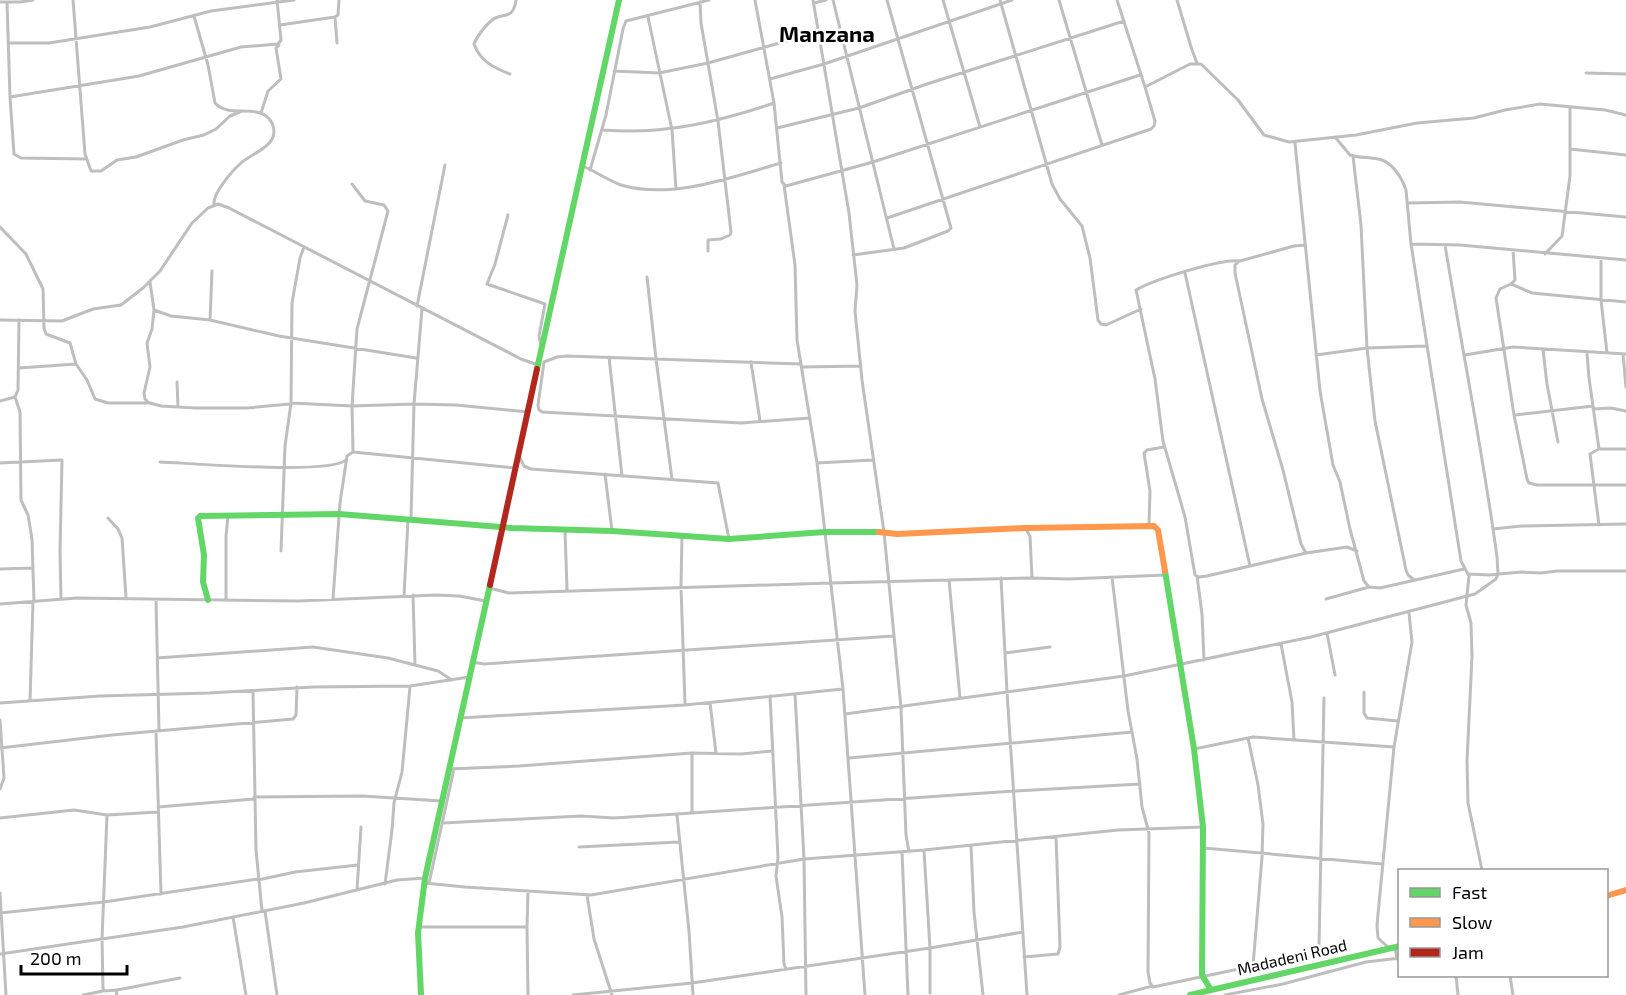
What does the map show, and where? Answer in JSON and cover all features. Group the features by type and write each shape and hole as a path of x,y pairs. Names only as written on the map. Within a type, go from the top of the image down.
{"street":[{"path":"0,2 33,0"},
{"path":"73,0 86,159 92,171 98,172 117,160 136,157 183,140 208,134 230,116 242,111"},
{"path":"8,43 50,43 139,29 194,16 277,1 294,0"},
{"path":"337,42 335,17 338,15 339,0"},
{"path":"510,74 492,67 480,56 474,44 494,19 509,15 513,11 516,0"},
{"path":"619,0 542,351 538,405 540,411 741,423 810,418"},
{"path":"591,170 603,130 626,21 709,0"},
{"path":"755,0 774,104 782,182 795,266 795,322 817,463 843,689 865,995"},
{"path":"826,0 813,2 849,213 857,285 855,311 884,532 901,708 906,835 909,852"},
{"path":"833,0 894,249"},
{"path":"853,255 914,244 950,229 887,0"},
{"path":"943,0 981,127"},
{"path":"770,79 824,64 1000,2 1012,0"},
{"path":"1059,0 1102,145"},
{"path":"886,218 1154,127 1155,121 1117,0"},
{"path":"1177,0 1197,63 1207,69 1238,100 1264,135 1278,140 1294,142 1356,135 1417,123 1474,118 1534,105 1605,110 1626,116"},
{"path":"261,113 268,91 281,79 276,48 280,43 277,1"},
{"path":"7,2 10,97 15,155 21,158 86,159"},
{"path":"700,2 701,23 718,121 730,234 726,238 708,240 708,251"},
{"path":"1000,2 1056,193 1082,225 1090,258 1099,321 1106,325 1141,309"},
{"path":"0,320 62,321 93,309 119,306 150,282 165,265 192,223 214,204 214,195 240,164 264,148 273,137 273,124 261,113 224,110 215,103 206,57 194,16"},
{"path":"648,16 672,130 676,189"},
{"path":"280,25 335,17"},
{"path":"777,128 859,108 1124,21"},
{"path":"614,71 659,73 708,63 819,32"},
{"path":"10,97 139,76 241,46 280,43"},
{"path":"1145,87 1187,65 1197,63"},
{"path":"1586,73 1626,74"},
{"path":"784,185 793,185 841,172 1140,75"},
{"path":"603,130 672,130 718,121 774,104"},
{"path":"1545,254 1562,236 1570,176 1570,107"},
{"path":"1335,137 1346,152 1353,156 1381,159 1386,162 1403,182 1408,203 1411,244 1426,346 1464,569 1468,574 1466,598 1471,623 1472,656 1467,761 1468,803 1482,869"},
{"path":"1294,142 1316,355 1332,461 1340,482 1364,581 1369,587"},
{"path":"1570,149 1626,155"},
{"path":"1353,156 1363,249 1367,348 1377,433 1406,570 1408,575 1415,580"},
{"path":"583,166 623,185 676,189 723,180 781,163"},
{"path":"417,306 445,165"},
{"path":"160,462 284,468 338,465 353,452 352,406 355,347 360,315 388,211 384,205 366,202 352,184"},
{"path":"1408,203 1460,202 1626,217"},
{"path":"214,204 225,206 521,359 541,364 561,356 861,366"},
{"path":"508,215 488,284 545,304 539,336 542,351"},
{"path":"0,227 26,254 43,289 46,334 70,343 76,364 87,380 95,399 108,403 150,403 178,407 247,408 290,404 352,406 414,404 529,412"},
{"path":"1411,244 1626,260"},
{"path":"1204,660 1202,614 1197,576 1194,574 1184,510 1165,447 1155,379 1136,290 1152,282 1225,261 1240,261 1305,245"},
{"path":"845,714 1124,676 1180,665 1281,644 1409,613 1466,598 1489,586 1498,574 1493,529 1445,245"},
{"path":"281,551 284,468 290,404 292,303 304,247"},
{"path":"1513,250 1515,276 1511,284 1500,290 1496,296 1524,473 1529,483 1537,485 1626,485"},
{"path":"1601,258 1601,300 1607,353"},
{"path":"1240,261 1235,265 1235,273 1262,399 1283,470 1301,544 1306,553"},
{"path":"210,320 212,271"},
{"path":"1185,273 1250,566"},
{"path":"647,276 672,479"},
{"path":"150,282 154,310 147,343 150,367 144,393 145,399 150,403"},
{"path":"1511,284 1532,293 1626,302"},
{"path":"404,596 414,456 416,358 422,309"},
{"path":"154,310 188,319 210,320 269,334 416,358"},
{"path":"19,320 18,390 15,397 20,412 21,500 28,518 32,568 30,701"},
{"path":"1316,355 1367,348 1426,346"},
{"path":"1465,355 1504,348 1625,354 1626,387"},
{"path":"1543,350 1558,442"},
{"path":"1587,352 1588,378 1599,449"},
{"path":"609,357 622,476"},
{"path":"751,362 760,421"},
{"path":"19,368 76,364"},
{"path":"426,881 443,823 460,718 541,364"},
{"path":"177,382 178,407"},
{"path":"0,401 15,397"},
{"path":"1514,415 1593,408 1626,410"},
{"path":"1149,525 1150,491 1144,453 1149,449 1165,447"},
{"path":"1599,525 1590,454 1599,449 1626,449"},
{"path":"353,452 414,456 517,468"},
{"path":"519,456 524,466 528,468 719,483 729,539"},
{"path":"333,600 339,514 347,459"},
{"path":"0,463 62,460 61,599"},
{"path":"817,463 873,460"},
{"path":"605,474 612,531"},
{"path":"208,600 203,582 204,555 198,518 200,516 339,514 502,527 612,531 729,539 825,532 892,534 1025,528 1156,526 1194,749 1204,848 1203,977 1211,990"},
{"path":"226,600 225,544 228,516"},
{"path":"108,518 118,529 122,538 126,597"},
{"path":"1493,529 1626,524"},
{"path":"1025,528 1030,536 1032,578"},
{"path":"565,530 567,590"},
{"path":"682,535 681,587 685,705"},
{"path":"1197,576 1207,576 1306,553 1347,547 1357,551"},
{"path":"0,569 32,568"},
{"path":"1326,599 1369,587 1380,588 1464,569"},
{"path":"1468,574 1626,570"},
{"path":"489,588 510,593 1165,575"},
{"path":"1001,578 1027,995"},
{"path":"1112,578 1143,814 1148,828 1148,972 1152,986"},
{"path":"949,580 960,698"},
{"path":"413,595 415,665"},
{"path":"0,604 126,597 156,600 333,600 413,595 459,596 486,601"},
{"path":"156,600 161,894"},
{"path":"1225,995 1283,984 1366,962 1398,959 1395,947 1379,940 1377,935 1394,747 1412,642 1409,613"},
{"path":"1327,633 1335,675"},
{"path":"472,662 484,664 893,636"},
{"path":"1281,644 1292,702 1294,740"},
{"path":"157,658 313,647 388,658 438,671 452,680"},
{"path":"1005,653 1050,647"},
{"path":"0,703 297,687 410,687 469,676"},
{"path":"1,748 294,719 297,714 297,687"},
{"path":"385,884 395,797 402,772 410,687"},
{"path":"460,718 685,705 843,689"},
{"path":"253,691 254,798 258,880 277,995"},
{"path":"1364,692 1364,713 1367,718 1399,721"},
{"path":"795,694 804,859 806,995"},
{"path":"770,696 778,863 776,876 786,970"},
{"path":"1319,946 1324,698"},
{"path":"710,703 716,753"},
{"path":"0,720 4,779 0,789"},
{"path":"849,758 1132,732"},
{"path":"1194,749 1248,738 1394,747"},
{"path":"1119,995 1252,966 1262,853 1262,814 1248,738"},
{"path":"451,769 692,753 742,754 772,751"},
{"path":"692,753 692,813"},
{"path":"421,995 419,927 442,801 451,769"},
{"path":"443,823 581,816 614,818 1014,790 1140,784"},
{"path":"158,807 254,798 362,796 442,801"},
{"path":"0,818 74,810 106,815 158,812"},
{"path":"677,814 693,995"},
{"path":"105,991 103,989 102,939 106,815"},
{"path":"357,890 361,827"},
{"path":"2,954 160,931 263,911 404,879 587,895 804,859 909,852 1148,828 1203,827"},
{"path":"1024,957 1058,954 1056,837"},
{"path":"579,847 679,842"},
{"path":"971,846 974,912 983,995"},
{"path":"1204,848 1382,864"},
{"path":"924,850 930,948 930,993"},
{"path":"902,852 908,995"},
{"path":"1,912 104,902 258,880 296,872 358,865"},
{"path":"1608,895 1626,890"},
{"path":"528,891 526,927 528,995"},
{"path":"0,893 6,995"},
{"path":"587,895 594,939 612,993"},
{"path":"233,917 246,995"},
{"path":"419,927 526,927"},
{"path":"573,995 612,993 692,983 1023,933"},
{"name":"Madadeni Road","path":"1190,995 1395,947"},
{"path":"1456,977 1458,995"},
{"path":"1510,977 1513,995"},
{"path":"84,995 105,991 117,993 180,978"}],"traffic: fast":[{"path":"537,369 619,0"},
{"path":"208,600 203,582 204,555 198,518 200,516 339,514 512,528 612,531 729,539 825,532 879,532"},
{"path":"1165,571 1194,749 1203,827 1202,975 1211,990"},
{"path":"421,995 418,933 425,878 490,585"},
{"path":"1190,995 1398,946"}],"traffic: slow":[{"path":"879,532 897,534 1025,528 1154,526 1158,530 1165,571"},
{"path":"1608,895 1626,890"}],"traffic: jam":[{"path":"490,585 537,369"}],"district":[{"name":"Manzana","path":"827,34"}]}
